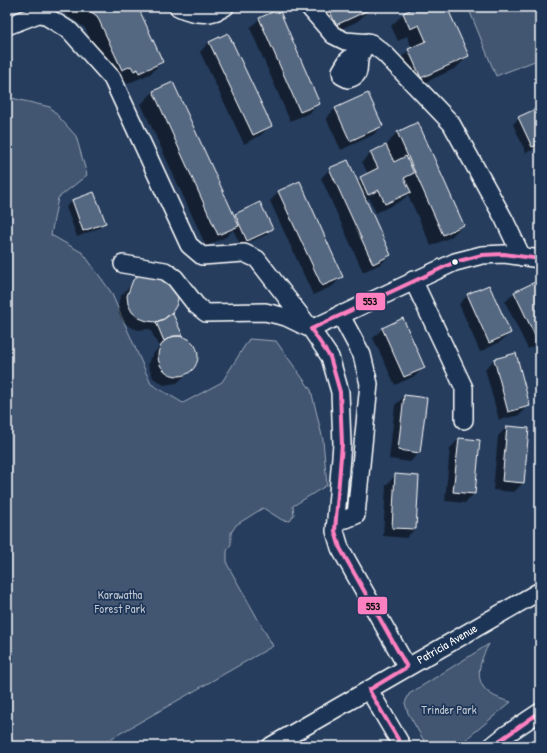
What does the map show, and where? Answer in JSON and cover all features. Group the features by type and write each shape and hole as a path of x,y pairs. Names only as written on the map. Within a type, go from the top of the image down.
{"street":[{"path":"178,7 190,13 200,14 213,13 226,7"},
{"path":"309,7 333,36 345,41 372,42 451,123 504,219 522,257"},
{"path":"7,26 41,13 70,31 112,78 189,245 202,256 244,254 257,259 311,329 330,357 340,392 342,444 335,531 340,548 407,667"},
{"path":"311,329 413,280 455,262 482,255 504,254 540,259"},
{"path":"123,264 165,271 175,278 196,305 206,313 265,312 286,317 311,329"},
{"path":"413,280 464,388 464,420"},
{"path":"336,520 346,520 356,515 369,384 362,356 340,314"},
{"name":"Patricia Avenue","path":"271,746 540,591"},
{"path":"369,690 402,746"},
{"path":"492,746 540,712"}],"green space":[{"path":"468,7 540,7 540,59 496,76"},
{"name":"Karawatha Forest Park","path":"7,97 50,107 76,136 87,175 58,198 51,235 83,253 111,292 151,384 183,403 222,382 249,339 276,341 311,390 323,440 327,485 293,506 294,515 290,521 282,520 263,508 236,525 231,533 231,544 227,551 227,564 273,646 98,746 7,746"},
{"name":"Trinder Park","path":"489,644 480,665 480,681 490,694 511,702 458,746 427,746 408,713 405,703 409,694"}],"building":[{"path":"84,7 138,7 163,62 139,73 138,69 134,71 131,66 122,70 97,16"},
{"path":"328,7 370,7 371,9 336,25"},
{"path":"417,7 447,7 469,56 421,78 408,49 426,41 419,25 410,29 403,13"},
{"path":"279,9 320,104 300,112 259,18"},
{"path":"228,33 272,126 253,135 209,42"},
{"path":"173,82 239,226 218,235 153,91"},
{"path":"368,93 383,126 350,141 335,108"},
{"path":"540,107 540,144 532,147 518,117"},
{"path":"418,122 464,225 443,235 397,132"},
{"path":"386,145 394,162 406,156 414,173 404,178 411,192 385,204 379,190 368,195 360,177 378,168 370,152"},
{"path":"348,160 391,255 373,264 329,168"},
{"path":"300,181 343,277 322,286 278,191"},
{"path":"94,192 106,223 83,231 72,200"},
{"path":"260,202 273,229 247,241 235,214"},
{"path":"154,271 177,291 178,299 171,314 156,322 139,318 132,312 128,304 127,296 133,280 139,275"},
{"path":"535,282 540,292 540,339 537,340 514,292"},
{"path":"489,285 511,333 489,343 467,294"},
{"path":"172,312 183,336 173,336 164,341 156,322 164,319"},
{"path":"403,318 425,368 404,377 382,328"},
{"path":"182,336 189,339 195,345 198,356 197,364 189,373 182,376 174,376 167,373 159,364 158,352 161,345 170,337"},
{"path":"516,353 530,406 508,412 494,359"},
{"path":"404,395 427,398 420,453 398,450"},
{"path":"507,426 529,428 524,483 502,481"},
{"path":"459,438 480,440 475,494 453,492"},
{"path":"395,474 419,476 416,529 392,528"}],"transit line":[{"name":"553","path":"402,746 369,690 407,667 340,548 335,531 342,444 340,392 330,357 311,329 455,262 482,255 504,254 540,259"},
{"name":"553","path":"492,746 540,712"}]}
